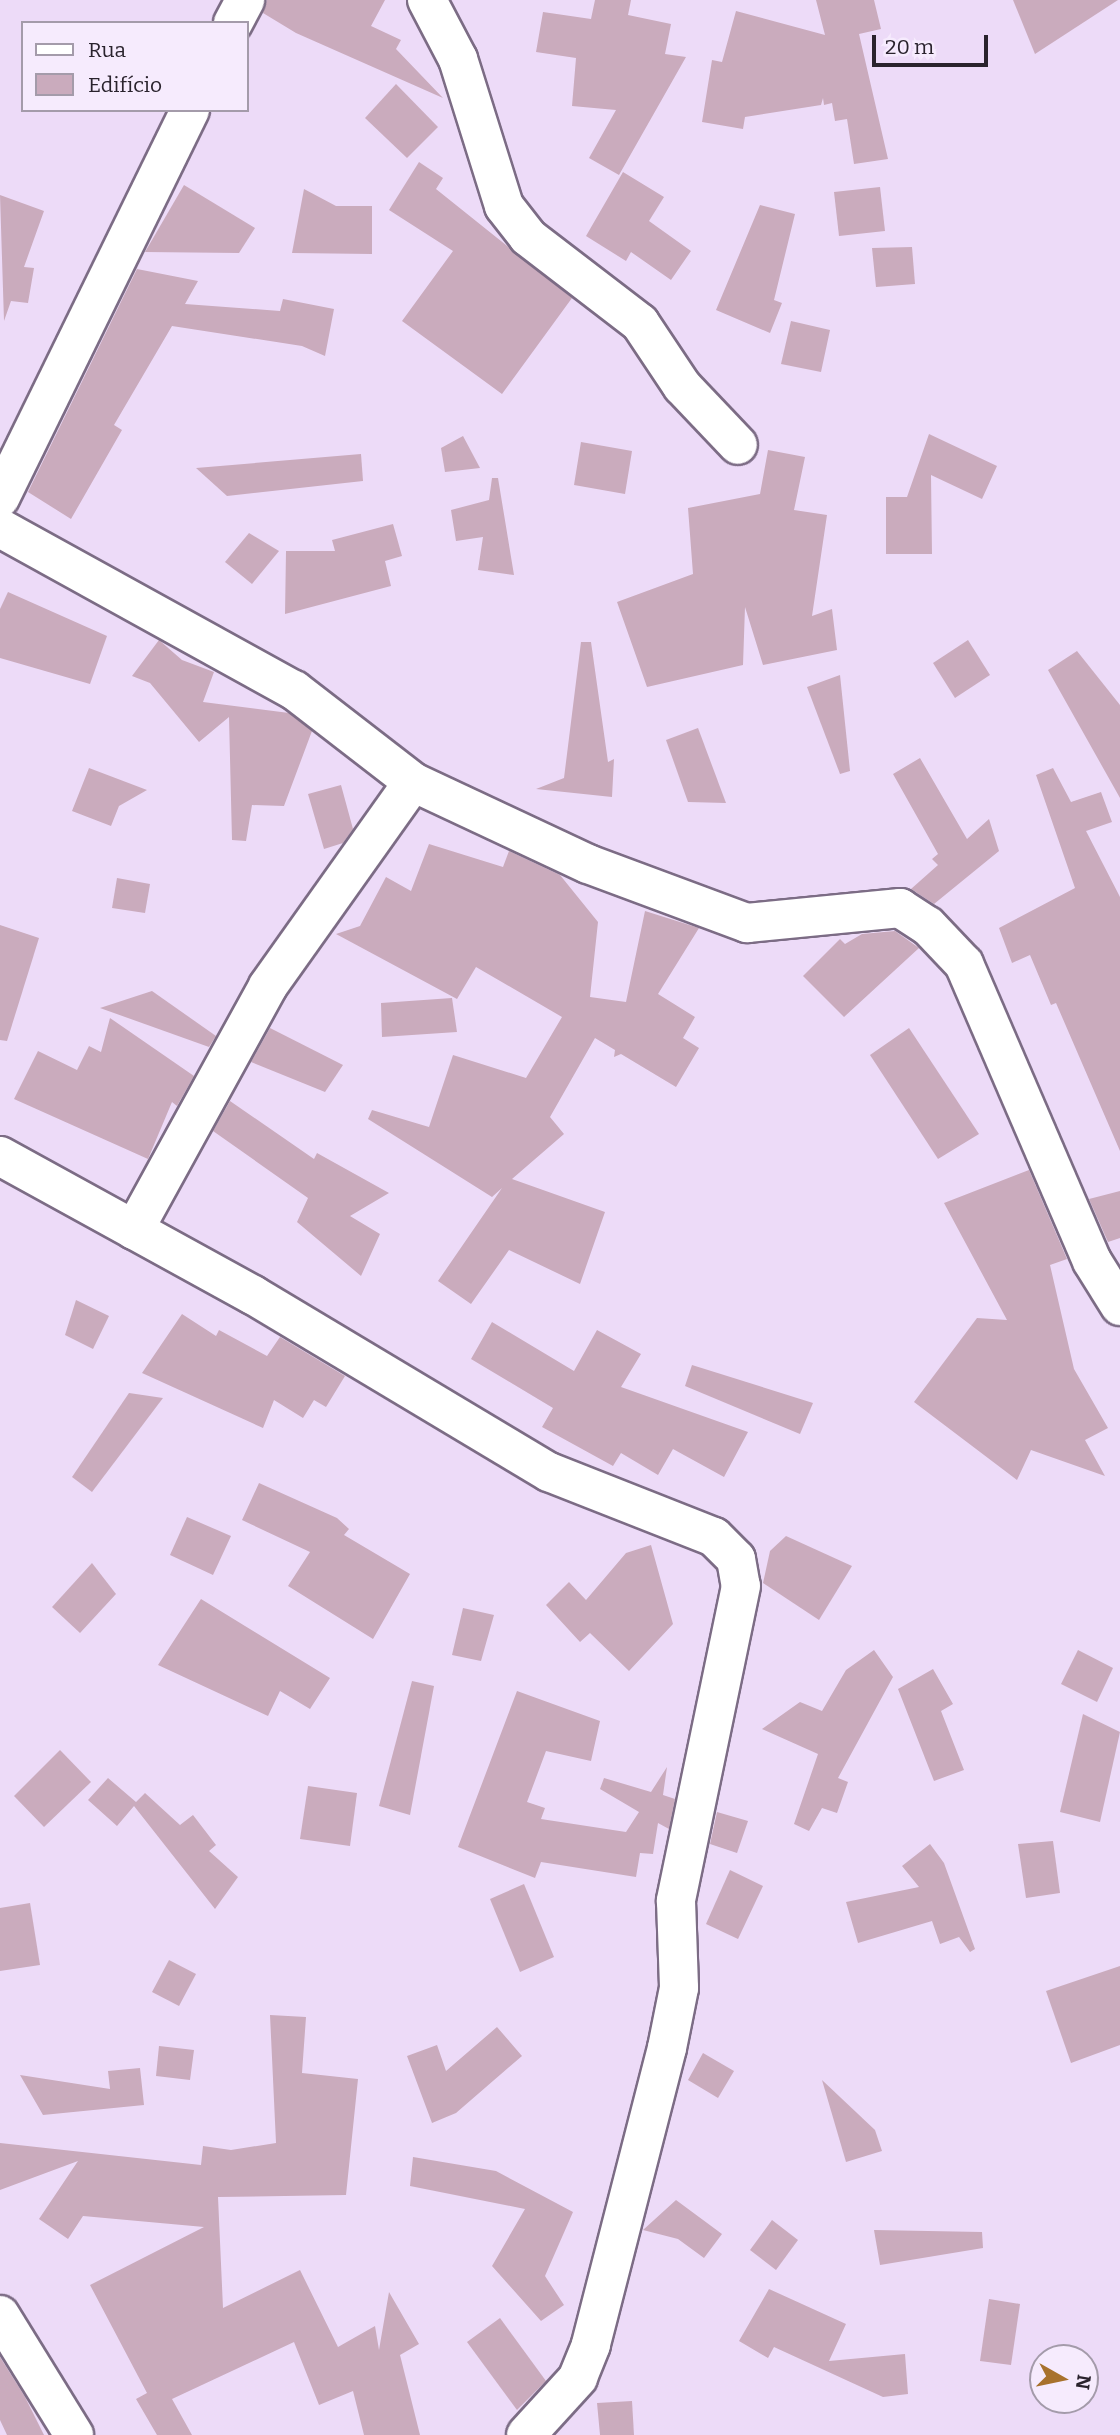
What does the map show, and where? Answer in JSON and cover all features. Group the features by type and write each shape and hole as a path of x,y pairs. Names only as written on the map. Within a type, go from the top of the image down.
{"street":[{"path":"234,21 244,0"},
{"path":"428,0 458,59 504,206 528,237 640,323 682,386 738,445"},
{"path":"0,498 189,112"},
{"path":"0,528 294,690 413,782 588,864 747,923 900,908 928,926 964,964 1092,1261 1120,1306"},
{"path":"134,1230 268,986 413,782"},
{"path":"0,1156 134,1230 549,1472 715,1537 736,1559 741,1586 676,1901 679,1989 667,2048 591,2345 578,2378 526,2435"},
{"path":"0,2315 74,2435"}],"building":[{"path":"267,0 385,0 371,26 401,40 396,49 443,98 296,33 263,13"},
{"path":"595,0 631,0 628,15 671,24 665,54 686,57 619,175 589,158 616,110 572,106 576,58 536,52 543,12 591,19"},
{"path":"816,0 874,0 881,29 859,34 888,159 854,164 847,119 835,121 832,103 824,105 823,98 821,105 745,117 743,129 702,122 712,60 722,62 736,11 825,35"},
{"path":"1013,0 1118,0 1035,54"},
{"path":"396,84 438,127 407,158 365,118"},
{"path":"419,162 443,178 436,189 572,298 502,394 402,321 453,251 389,210"},
{"path":"623,172 664,197 649,221 691,251 671,280 631,252 626,261 586,236"},
{"path":"184,185 255,228 239,253 145,252"},
{"path":"880,187 885,231 839,236 834,192"},
{"path":"304,189 336,206 372,206 372,254 292,253"},
{"path":"0,195 44,211 24,267 34,268 28,303 11,301 4,321"},
{"path":"760,205 795,214 774,300 782,303 770,333 716,310"},
{"path":"912,247 915,284 876,287 872,248"},
{"path":"137,269 198,281 185,304 280,311 283,299 334,309 325,356 302,346 172,326 114,425 122,430 71,519 28,492"},
{"path":"791,321 830,330 821,372 781,364"},
{"path":"929,434 997,466 982,499 931,475 932,554 886,554 886,497 907,497"},
{"path":"463,436 480,468 445,472 441,448"},
{"path":"581,442 632,451 625,494 574,485"},
{"path":"768,450 805,457 794,510 827,515 812,616 832,609 837,650 763,665 745,607 743,665 647,687 617,602 693,574 688,508 760,494"},
{"path":"361,454 363,481 227,496 196,468"},
{"path":"492,478 498,478 514,575 478,570 483,537 456,541 451,510 489,500"},
{"path":"393,524 402,556 385,561 391,586 285,614 286,551 335,551 332,540"},
{"path":"249,533 279,551 252,584 225,562"},
{"path":"8,592 107,636 90,684 0,658 0,609"},
{"path":"159,640 182,660 214,672 203,702 289,713 312,731 284,806 252,805 246,841 232,840 229,717 199,742 150,683 132,676"},
{"path":"968,640 990,675 955,698 933,663"},
{"path":"581,642 591,642 608,762 614,759 612,797 536,789 564,778"},
{"path":"1077,651 1120,705 1120,798 1048,670"},
{"path":"840,675 850,771 840,774 807,687"},
{"path":"698,728 726,803 688,802 666,740"},
{"path":"920,758 967,839 989,819 999,851 934,904 911,889 938,865 932,859 938,854 893,774"},
{"path":"89,768 147,790 119,806 111,826 72,811"},
{"path":"1053,768 1071,802 1101,792 1112,822 1086,831 1120,897 1120,1151 1056,1003 1051,1005 1030,955 1012,963 999,928 1075,888 1036,775"},
{"path":"341,785 353,829 343,843 324,849 308,794"},
{"path":"429,844 503,867 509,851 560,875 598,922 590,997 626,1002 645,911 699,928 658,994 695,1017 683,1038 699,1048 676,1087 621,1054 614,1057 615,1050 595,1038 550,1117 564,1134 512,1179 605,1212 580,1284 509,1250 471,1304 438,1281 502,1188 492,1197 368,1119 372,1110 429,1127 453,1055 526,1078 562,1017 476,967 457,999 336,934 360,926 386,877 411,891"},
{"path":"117,878 150,884 145,913 112,908"},
{"path":"0,925 39,938 7,1041 0,1040"},
{"path":"895,931 919,948 844,1017 803,976 840,939 845,944 862,934"},
{"path":"152,991 216,1036 209,1047 100,1008"},
{"path":"452,998 457,1032 382,1037 381,1003"},
{"path":"110,1018 194,1076 177,1106 172,1102 148,1159 14,1099 38,1051 77,1070 89,1046 101,1052"},
{"path":"270,1028 343,1065 325,1092 251,1062"},
{"path":"909,1028 979,1134 938,1159 870,1055"},
{"path":"230,1101 314,1159 317,1153 389,1193 350,1216 380,1234 361,1276 297,1222 308,1198 213,1131"},
{"path":"1029,1170 1067,1259 1050,1265 1074,1369 1108,1428 1085,1440 1105,1476 1031,1450 1017,1480 914,1402 977,1318 1007,1320 944,1203"},
{"path":"1120,1191 1120,1238 1108,1242 1089,1199"},
{"path":"76,1300 109,1316 93,1349 65,1335"},
{"path":"182,1314 216,1336 219,1330 267,1356 280,1337 345,1376 326,1407 314,1400 303,1418 274,1400 263,1428 142,1373"},
{"path":"492,1322 574,1371 597,1330 641,1354 621,1387 748,1432 724,1477 673,1449 658,1475 621,1453 613,1466 542,1427 553,1408 471,1359"},
{"path":"692,1365 813,1403 800,1434 685,1386"},
{"path":"129,1393 163,1398 92,1492 72,1477"},
{"path":"259,1483 337,1518 349,1529 344,1535 410,1574 373,1639 288,1586 310,1552 242,1520"},
{"path":"187,1517 231,1536 213,1575 170,1555"},
{"path":"786,1536 852,1566 819,1620 763,1583 770,1551"},
{"path":"651,1545 673,1624 629,1671 590,1633 580,1642 546,1605 569,1582 586,1600 626,1553"},
{"path":"92,1563 116,1594 80,1633 52,1607"},
{"path":"201,1599 330,1678 310,1709 280,1691 268,1716 158,1665"},
{"path":"463,1608 494,1615 481,1661 452,1655"},
{"path":"874,1650 893,1677 838,1778 848,1782 837,1813 822,1808 809,1831 794,1824 818,1754 762,1729 800,1702 822,1711 846,1670"},
{"path":"1078,1650 1113,1668 1097,1702 1061,1684"},
{"path":"933,1669 953,1704 941,1711 964,1770 934,1781 898,1689"},
{"path":"412,1681 434,1686 410,1815 379,1806"},
{"path":"517,1691 600,1721 591,1761 546,1751 527,1802 545,1808 541,1819 626,1832 639,1812 600,1789 604,1778 651,1792 667,1767 663,1795 675,1799 669,1829 658,1823 653,1854 640,1853 636,1877 541,1862 535,1878 458,1847"},
{"path":"1083,1714 1120,1732 1100,1822 1060,1812"},
{"path":"60,1750 91,1782 44,1827 14,1796"},
{"path":"108,1778 136,1802 145,1793 180,1825 193,1815 216,1845 209,1851 238,1877 215,1909 134,1806 117,1826 88,1800"},
{"path":"308,1786 357,1793 350,1846 300,1839"},
{"path":"717,1812 748,1821 737,1853 710,1844"},
{"path":"1053,1841 1060,1893 1026,1898 1018,1844"},
{"path":"930,1844 944,1863 975,1949 970,1952 959,1937 940,1944 932,1921 858,1943 846,1902 919,1887 902,1866"},
{"path":"730,1870 763,1886 738,1939 706,1924"},
{"path":"524,1884 554,1957 520,1972 490,1899"},
{"path":"30,1903 40,1965 0,1971 0,1908"},
{"path":"169,1960 196,1974 179,2006 152,1992"},
{"path":"1120,1966 1120,2045 1071,2063 1046,1991"},
{"path":"270,2015 306,2017 302,2073 358,2079 346,2195 218,2197 223,2308 300,2270 338,2347 375,2326 379,2350 389,2292 419,2344 400,2355 420,2435 364,2435 353,2391 319,2405 294,2342 172,2399 192,2435 157,2435 136,2399 147,2393 90,2285 204,2227 83,2216 68,2239 39,2219 78,2161 0,2190 0,2143 201,2165 203,2146 231,2150 276,2143"},
{"path":"497,2027 522,2056 456,2113 432,2123 407,2056 437,2045 446,2071"},
{"path":"159,2046 194,2050 190,2080 156,2076"},
{"path":"703,2053 734,2071 718,2098 688,2080"},
{"path":"140,2068 144,2105 43,2115 20,2075 110,2089 108,2071"},
{"path":"822,2080 875,2130 882,2151 846,2162"},
{"path":"413,2157 496,2171 573,2212 545,2276 564,2305 541,2321 492,2266 525,2209 410,2186"},
{"path":"676,2200 722,2234 704,2258 678,2239 643,2230"},
{"path":"772,2220 798,2240 776,2270 750,2250"},
{"path":"874,2230 982,2232 983,2248 880,2265"},
{"path":"769,2289 846,2324 829,2361 905,2354 908,2394 883,2397 774,2347 768,2358 739,2341"},
{"path":"989,2299 1020,2304 1011,2365 980,2361"},
{"path":"500,2318 546,2381 517,2410 467,2342"},
{"path":"0,2357 25,2397 44,2435 7,2435 0,2420"},
{"path":"632,2401 634,2435 600,2435 597,2403"}]}
